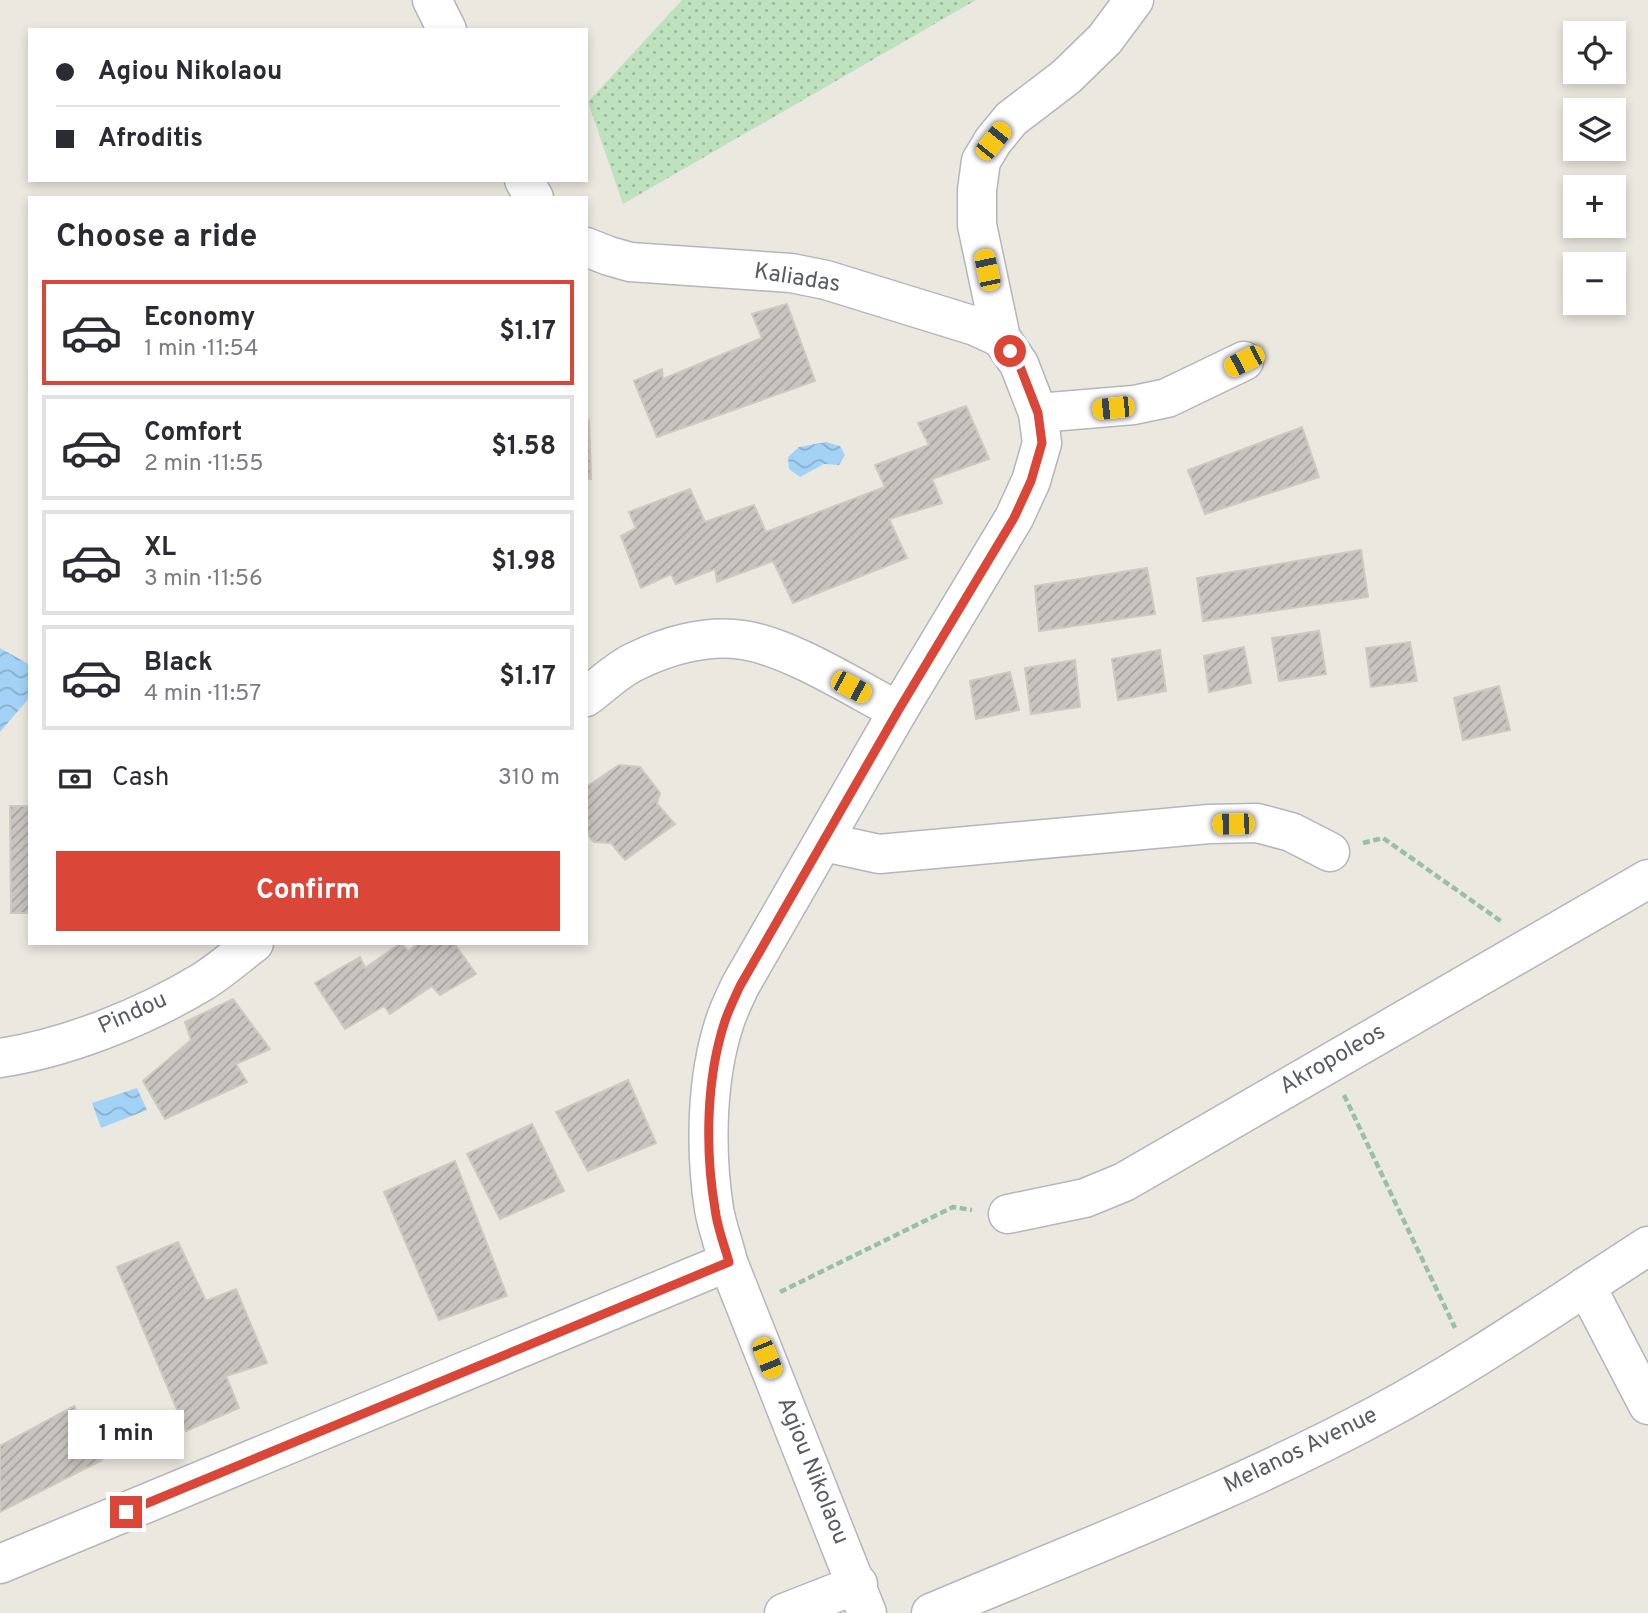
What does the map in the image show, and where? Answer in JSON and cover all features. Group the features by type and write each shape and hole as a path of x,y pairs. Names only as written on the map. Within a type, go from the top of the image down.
{"street":[{"path":"432,0 446,28"},
{"name":"Agiou Nikolaou","path":"862,1599 729,1262 715,1212 709,1164 709,1112 720,1044 725,1021 740,986 898,711 1014,518 1031,481 1042,443 1038,413 1019,364 1002,338 977,225 977,190 982,161 993,141 1011,119 1066,77 1105,39 1134,0"},
{"name":"Kaliadas","path":"588,248 630,262 791,273 826,280 975,326 1002,338"},
{"path":"1038,413 1134,405 1167,398 1244,361"},
{"path":"588,696 632,663 674,646 709,639 742,640 781,650 898,711"},
{"path":"824,842 879,854 1209,824 1257,823 1291,832 1330,852"},
{"name":"Akropoleos","path":"1008,1214 1085,1198 1124,1182 1648,879"},
{"name":"Pindou","path":"0,1058 21,1055 82,1037 145,1011 203,981 251,945"},
{"name":"Melanos Avenue","path":"931,1613 1213,1494 1378,1415 1648,1247"},
{"path":"0,1564 729,1262"},
{"path":"1586,1286 1648,1405"},
{"path":"784,1613 862,1599"}],"path":[{"path":"1330,852 1383,838 1535,944"},
{"path":"1329,1063 1470,1360"},
{"path":"747,1308 953,1207 1008,1214"}],"green space":[{"path":"682,0 976,0 623,204 588,102"}],"water":[{"path":"826,442 840,446 845,455 839,465 824,464 800,477 789,469 788,457 799,447"},
{"path":"0,648 28,664 28,699 0,732"},
{"path":"137,1088 147,1110 101,1128 92,1103"}],"building":[{"path":"787,304 815,381 657,437 634,381 662,369 663,379 762,338 752,314"},
{"path":"966,406 989,459 932,479 942,503 889,519 907,558 793,603 773,561 717,582 715,569 676,584 671,574 641,588 621,536 636,528 629,512 690,489 705,522 754,505 766,532 885,487 875,465 929,445 918,423"},
{"path":"588,420 589,420 591,479 588,479"},
{"path":"1302,427 1319,477 1205,514 1188,470"},
{"path":"1361,550 1368,597 1203,621 1197,578"},
{"path":"1147,568 1155,614 1039,631 1035,586"},
{"path":"1319,631 1326,674 1279,681 1272,638"},
{"path":"1410,642 1417,681 1371,687 1366,648"},
{"path":"1244,647 1251,683 1209,692 1204,656"},
{"path":"1160,650 1166,691 1118,700 1112,659"},
{"path":"1075,660 1080,707 1031,714 1025,668"},
{"path":"1010,672 1019,710 976,719 970,681"},
{"path":"1499,686 1510,730 1463,740 1454,698"},
{"path":"619,765 640,767 660,793 657,804 675,824 625,860 611,843 594,842 588,835 588,786"},
{"path":"10,806 28,806 28,913 11,913"},
{"path":"398,945 403,945 408,951 417,945 455,945 476,974 440,995 432,986 390,1014 384,1006 345,1029 315,983 360,957 365,968"},
{"path":"233,999 270,1049 236,1064 247,1082 165,1119 143,1081 191,1040 185,1022"},
{"path":"628,1080 656,1143 588,1171 556,1112"},
{"path":"532,1124 564,1191 500,1219 467,1154"},
{"path":"455,1161 507,1296 439,1320 384,1192"},
{"path":"178,1242 206,1301 236,1289 267,1363 226,1376 239,1408 186,1431 117,1267"},
{"path":"74,1406 102,1460 0,1512 0,1446"}],"route":[{"path":"126,1512 729,1262 715,1212 709,1164 709,1112 725,1021 740,986 898,711 1014,518 1031,481 1042,443 1038,413 1019,364 1010,351"}]}
